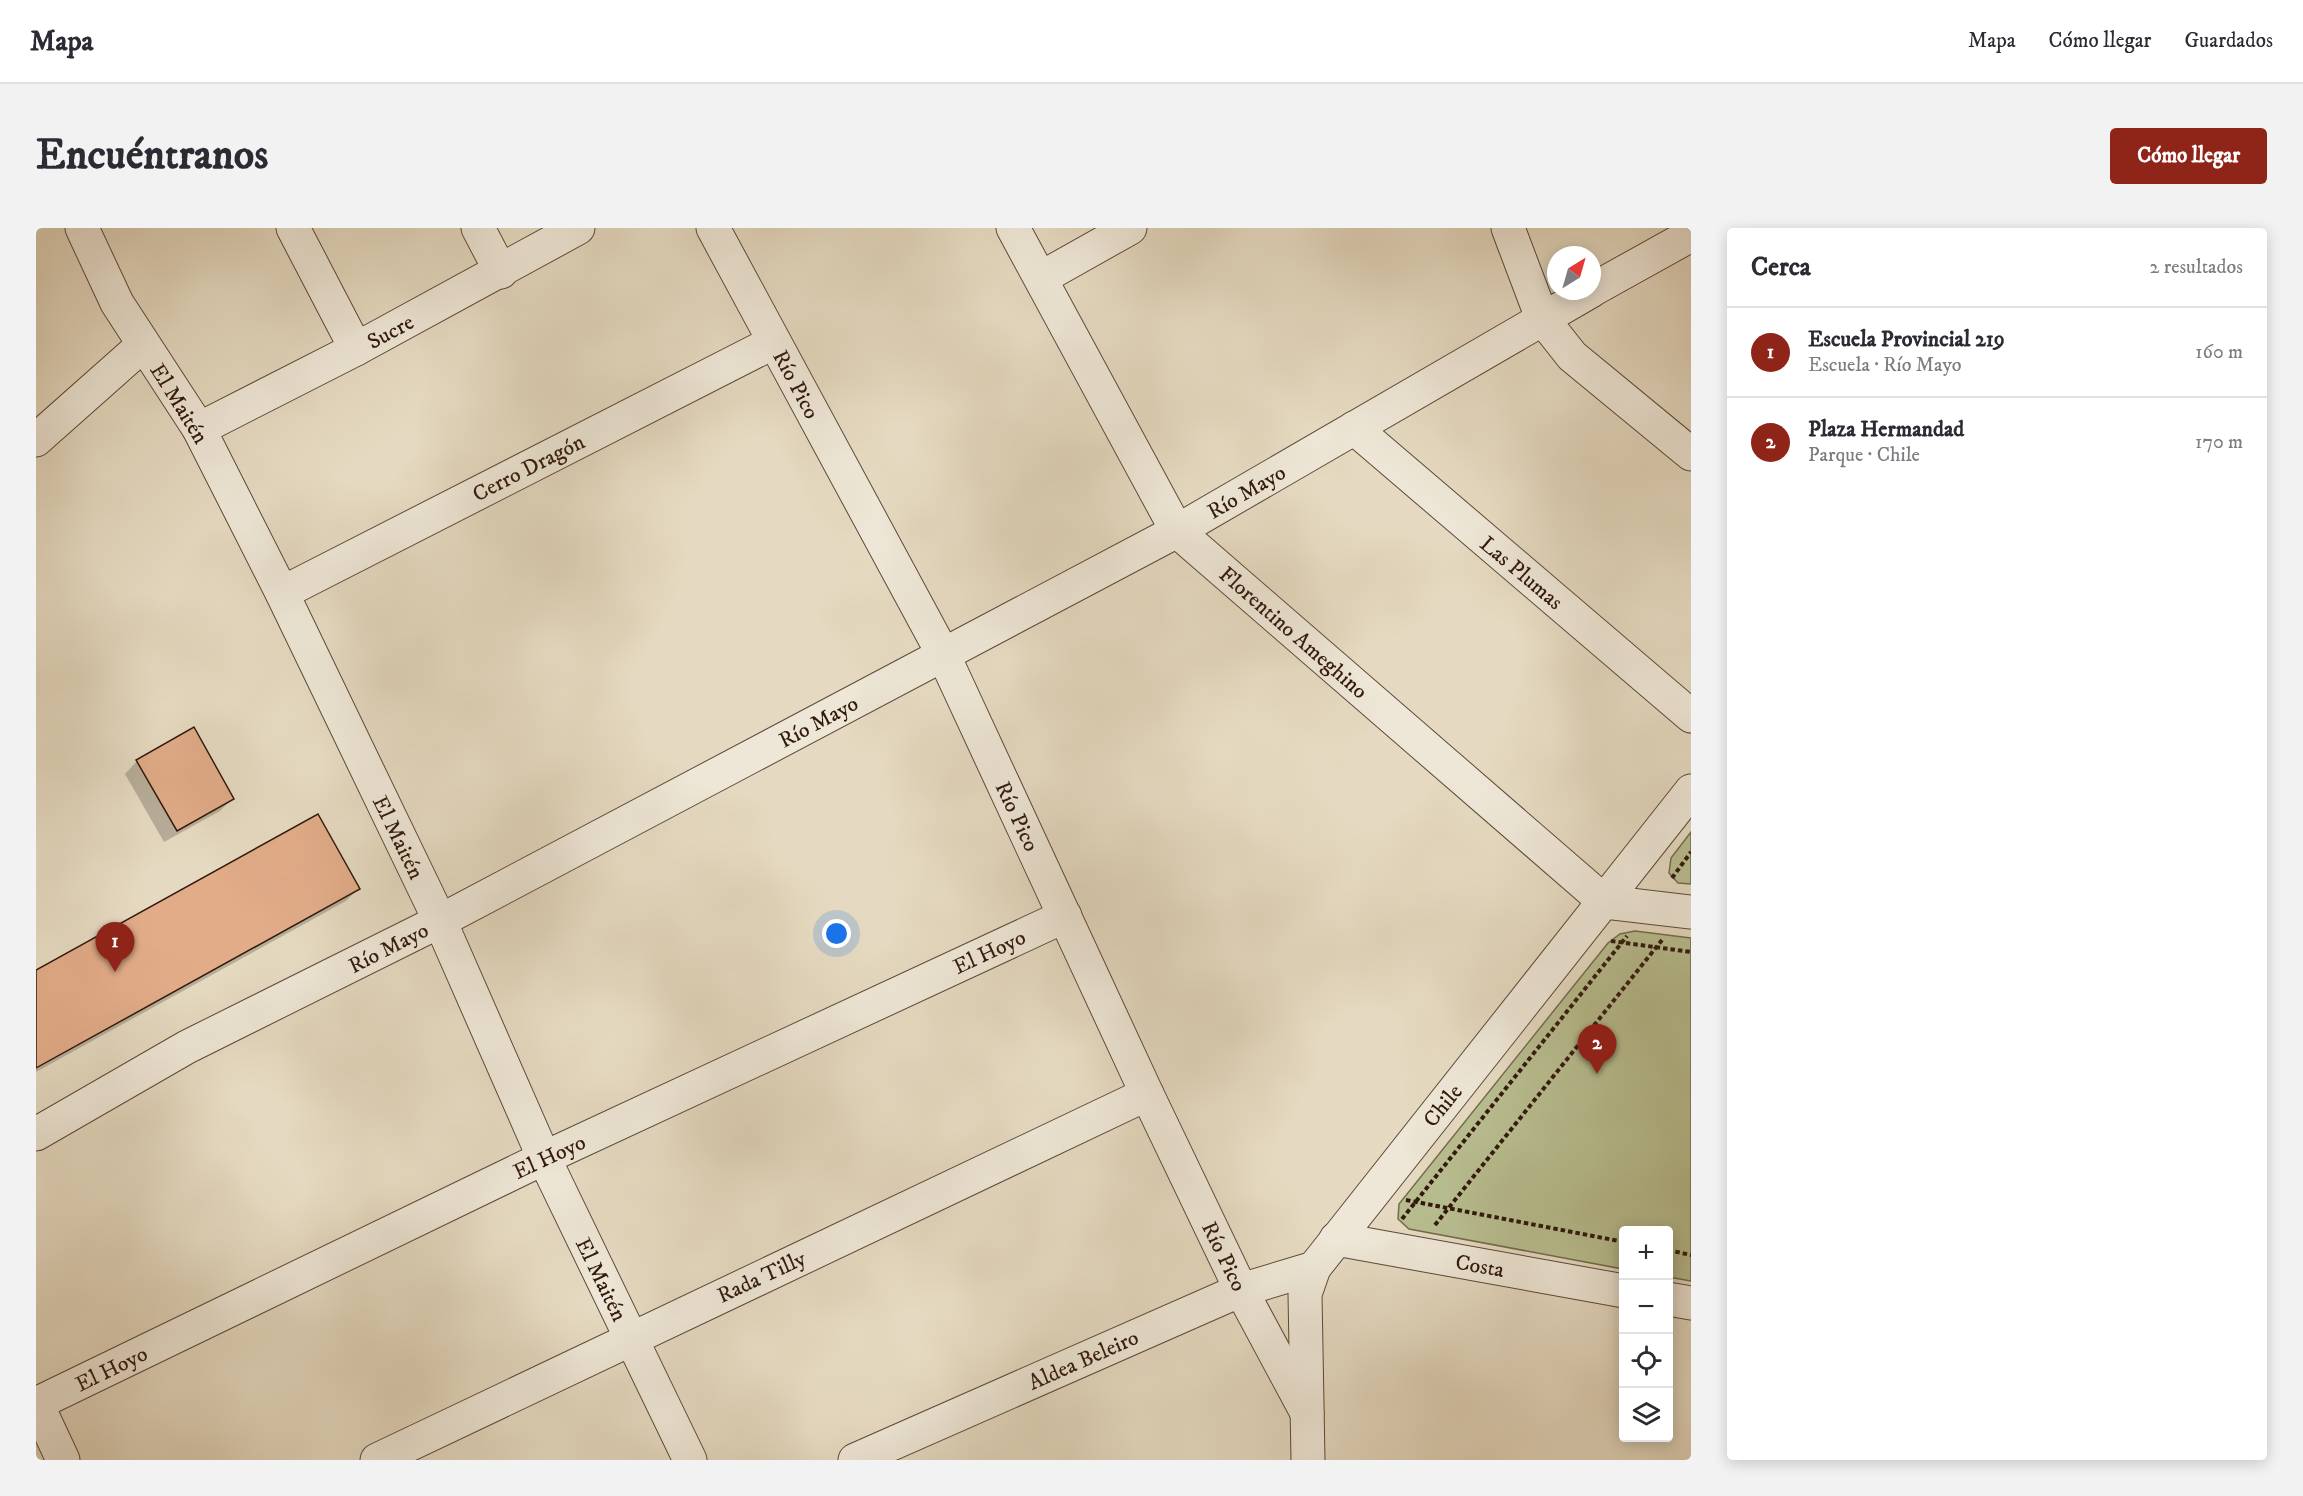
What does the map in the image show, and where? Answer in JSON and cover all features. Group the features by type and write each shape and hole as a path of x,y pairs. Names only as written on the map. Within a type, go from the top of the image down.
{"street":[{"name":"El Maitén","path":"82,228 117,303 199,429 282,593 440,921 544,1158 690,1460"},
{"path":"293,228 356,349"},
{"path":"478,228 501,272"},
{"name":"Sucre","path":"199,429 356,349 578,228"},
{"name":"Río Pico","path":"713,228 943,654 1147,1094 1241,1290 1307,1413"},
{"name":"Florentino Ameghino","path":"1013,228 1178,531 1605,902"},
{"path":"1041,278 1130,228"},
{"path":"1508,228 1542,318 1572,356 1691,454"},
{"name":"Río Mayo","path":"1601,286 1691,235"},
{"name":"Río Mayo","path":"36,1134 187,1047 440,921 1178,531 1575,300"},
{"name":"Cerro Dragón","path":"282,593 774,342"},
{"path":"36,440 143,345"},
{"name":"Las Plumas","path":"1354,428 1691,716"},
{"name":"Chile","path":"1308,1460 1305,1294 1314,1268 1578,937 1691,791"},
{"path":"1605,902 1688,911"},
{"name":"El Hoyo","path":"36,1404 544,1158 1065,916"},
{"name":"Rada Tilly","path":"377,1460 1147,1094"},
{"name":"Costa","path":"1336,1239 1619,1290"},
{"name":"Aldea Beleiro","path":"855,1460 1241,1290 1314,1268"},
{"path":"1673,1300 1691,1303"},
{"path":"36,1404 63,1460"}],"path":[{"path":"1379,1247 1622,943 1691,852"},
{"path":"1412,1253 1656,947 1688,911"},
{"path":"1578,937 1691,952"},
{"path":"1371,1194 1619,1241"},
{"path":"1673,1251 1691,1255"}],"green space":[{"path":"1691,832 1691,884 1678,883 1669,873 1671,858"},
{"path":"1635,931 1691,938 1691,1281 1673,1278 1673,1226 1619,1226 1619,1268 1409,1229 1398,1219 1399,1204 1608,943 1620,934"}],"building":[{"path":"194,727 234,799 177,831 136,760"},
{"path":"318,814 360,889 36,1068 36,970"}],"place":[{"name":"Escuela Provincial 219","path":"115,972"},
{"name":"Plaza Hermandad","path":"1597,1074"}]}
